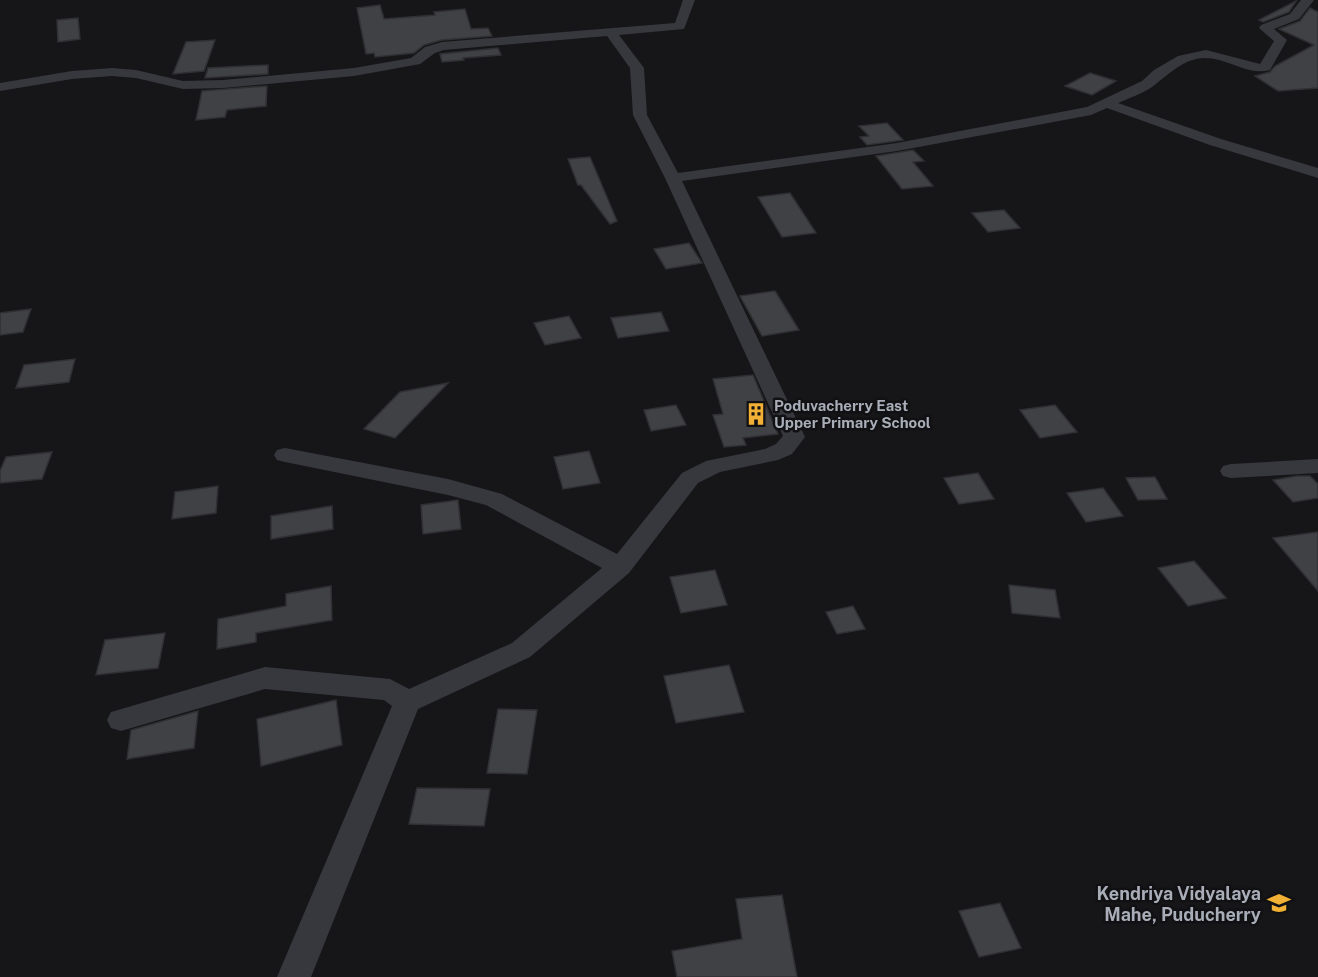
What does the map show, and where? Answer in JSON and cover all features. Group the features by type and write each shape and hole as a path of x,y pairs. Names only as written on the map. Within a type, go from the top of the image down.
{"street":[{"path":"0,87 72,75 112,72 136,74 183,85 223,84 354,72 415,60 430,50 442,46 680,26 689,0"},
{"path":"673,178 897,147 1091,111 1147,84 1159,73 1183,59 1206,54 1257,68 1265,67 1281,40 1265,28 1295,16 1300,6 1308,0"},
{"path":"294,977 407,702 521,650 620,567 690,478 714,466 770,455 784,448 794,437 673,178 640,115 637,68 611,33"},
{"path":"1109,102 1114,107 1192,136 1318,173"},
{"path":"285,455 448,487 494,499 620,567"},
{"path":"1231,471 1318,466"},
{"path":"122,720 265,678 390,690 407,702"}],"building":[{"path":"1296,1 1289,12 1263,22 1259,20"},
{"path":"380,5 384,19 435,15 434,12 465,9 471,29 488,28 492,36 442,40 424,45 414,53 375,57 374,53 366,54 357,8"},
{"path":"1310,8 1318,12 1318,88 1278,91 1255,76 1270,72 1275,66 1314,45 1279,29 1300,21"},
{"path":"78,18 80,39 58,42 57,20"},
{"path":"215,40 204,71 173,74 186,42"},
{"path":"498,48 501,55 463,58 464,60 442,62 440,54"},
{"path":"268,65 268,74 205,78 208,68"},
{"path":"1090,73 1116,81 1092,95 1065,86"},
{"path":"267,86 266,106 227,110 225,117 196,120 202,91"},
{"path":"887,123 903,140 867,145 860,137 869,136 859,126"},
{"path":"913,150 924,161 913,162 933,186 902,189 876,156"},
{"path":"590,157 617,221 610,224 581,185 578,185 568,159"},
{"path":"790,193 816,233 782,237 758,197"},
{"path":"1004,210 1020,228 988,232 972,213"},
{"path":"689,243 702,263 666,269 654,249"},
{"path":"775,291 799,330 762,336 740,296"},
{"path":"31,309 23,332 0,335 0,313"},
{"path":"661,312 669,331 618,338 611,318"},
{"path":"569,316 581,338 545,345 534,323"},
{"path":"75,359 69,382 16,388 24,365"},
{"name":"Poduvacherry East Upper Primary School","path":"753,375 778,434 743,438 746,445 724,447 713,415 723,414 713,379"},
{"path":"448,383 395,438 364,429 400,392"},
{"path":"676,405 686,425 651,431 644,410"},
{"path":"1055,405 1077,432 1040,438 1020,410"},
{"path":"589,451 600,483 563,489 554,457"},
{"path":"52,452 42,479 0,483 0,471 6,457"},
{"path":"978,473 994,499 959,504 944,478"},
{"path":"1310,476 1318,484 1318,498 1293,502 1273,480"},
{"path":"1155,477 1167,499 1138,500 1126,478"},
{"path":"218,486 216,513 172,519 175,492"},
{"path":"1103,488 1123,516 1086,522 1067,493"},
{"path":"458,500 461,529 423,534 421,505"},
{"path":"332,506 333,529 271,539 271,516"},
{"path":"1318,532 1318,591 1273,538"},
{"path":"1194,561 1226,598 1188,606 1158,568"},
{"path":"715,570 727,605 681,613 670,577"},
{"path":"1009,585 1055,590 1060,618 1012,613"},
{"path":"331,586 332,620 256,633 256,642 217,649 218,619 286,606 286,594"},
{"path":"853,606 865,629 837,634 826,612"},
{"path":"165,633 158,668 96,675 105,640"},
{"path":"729,665 744,712 676,723 664,676"},
{"path":"336,700 342,745 261,766 257,719"},
{"path":"498,709 537,710 527,774 487,773"},
{"path":"198,711 194,748 127,759 131,730"},
{"path":"417,788 490,789 484,826 409,824"},
{"path":"782,895 797,977 677,977 672,951 742,939 736,899"},
{"path":"1000,903 1021,948 979,957 959,911"}],"place":[{"name":"Poduvacherry East Upper Primary School","path":"756,414"},
{"name":"Kendriya Vidyalaya Mahe, Puducherry","path":"1279,903"}]}
